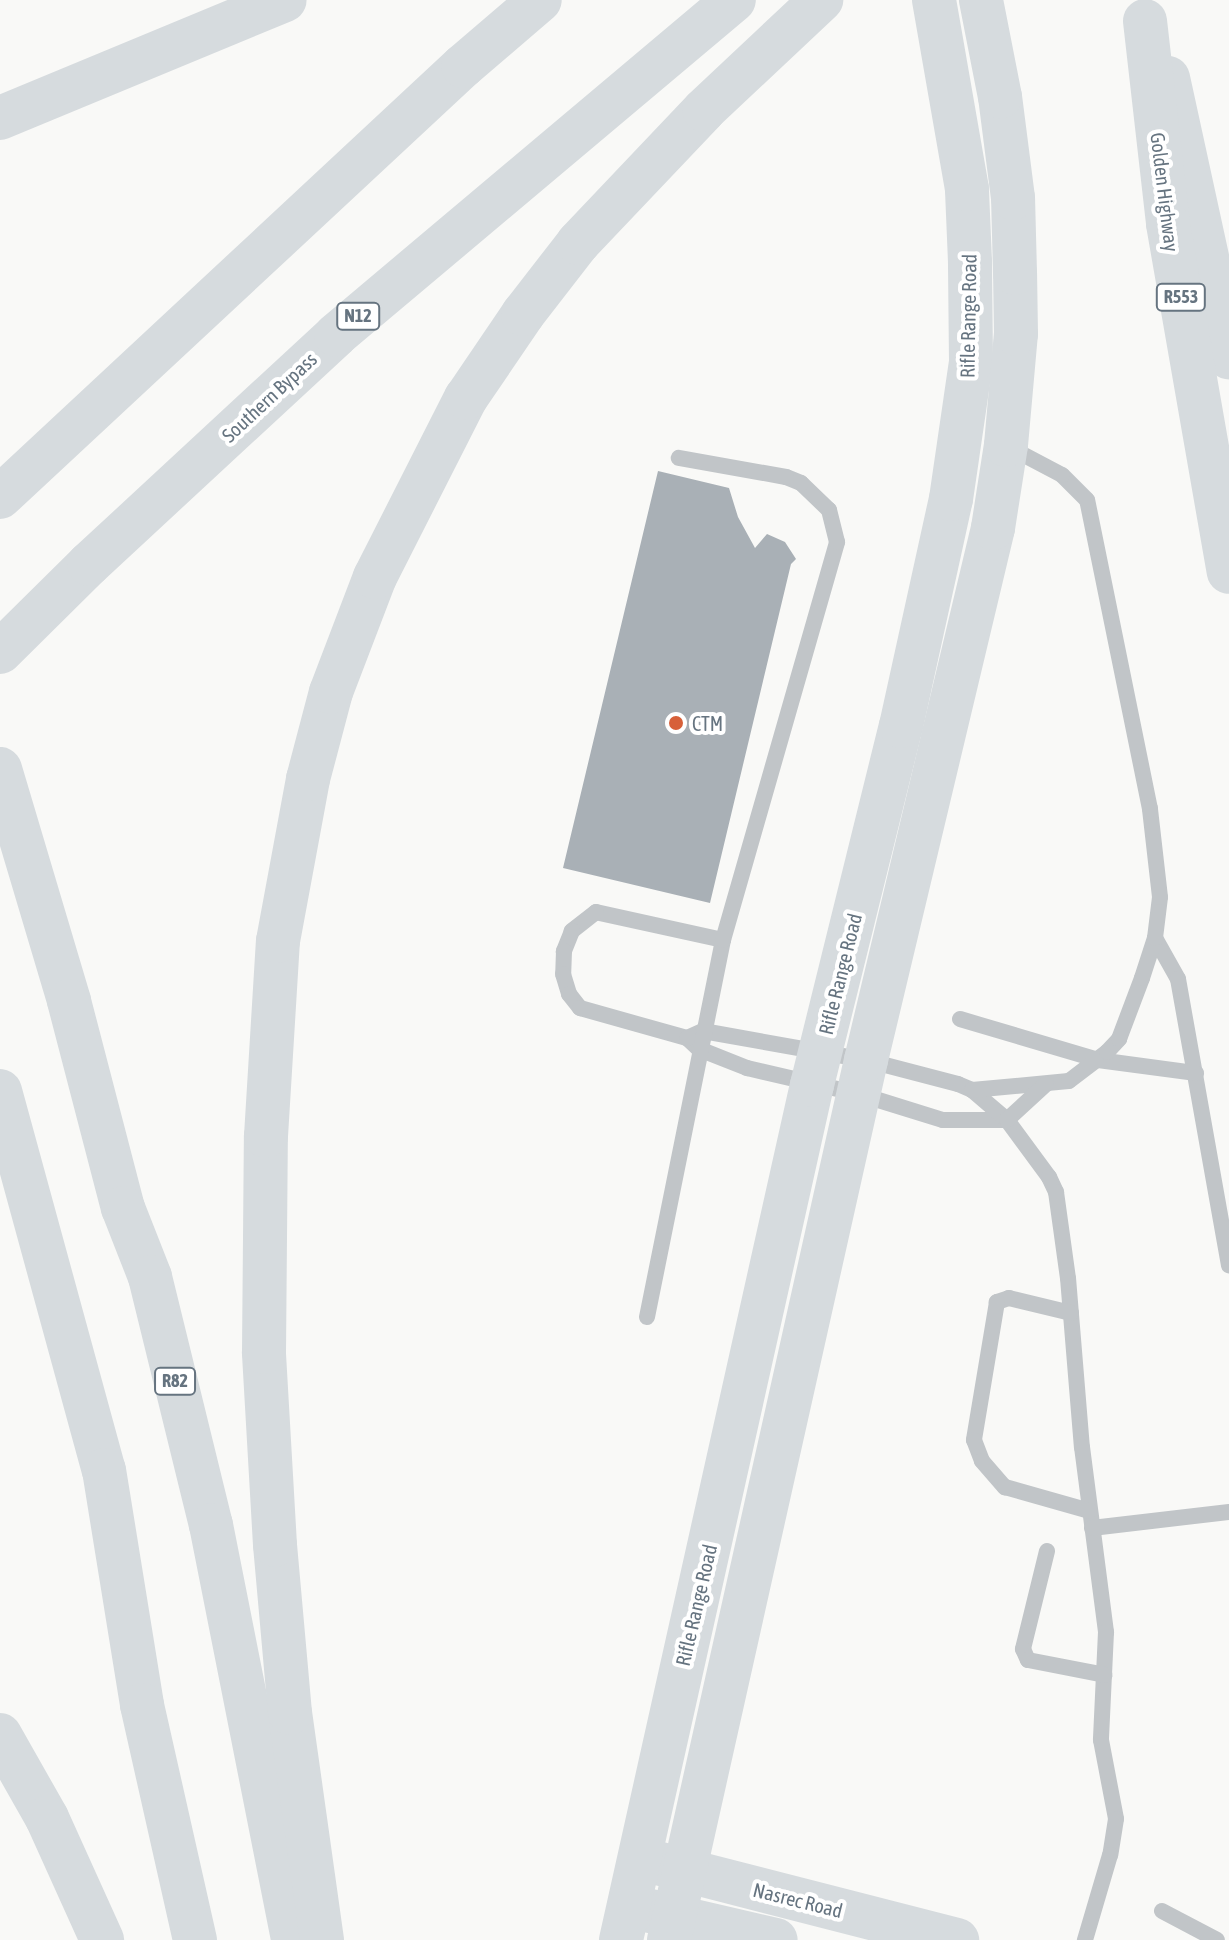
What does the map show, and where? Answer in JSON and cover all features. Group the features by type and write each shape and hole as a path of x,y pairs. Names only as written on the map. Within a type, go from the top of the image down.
{"main road":[{"path":"0,118 285,0"},
{"path":"0,497 405,119 540,0"},
{"name":"Southern Bypass","path":"0,652 89,564 336,335 734,0"},
{"path":"322,1940 290,1713 275,1545 264,1352 266,1136 278,941 308,779 331,692 375,577 425,473 474,386 523,314 578,243 704,110 821,0"},
{"name":"Rifle Range Road","path":"625,1924 817,1068 904,711 951,499 971,362 970,262 967,189 934,0"},
{"path":"672,1928 863,1077 993,528 1006,445 1016,334 1015,273 1013,198 1000,97 981,0"},
{"path":"1144,10 1175,97 1186,168 1229,357"},
{"name":"Golden Highway","path":"1144,10 1168,224 1229,572"},
{"name":"R82","path":"0,769 69,1001 123,1208 154,1292 211,1525 293,1940"},
{"path":"0,1091 104,1470 142,1705 195,1940"},
{"path":"0,1735 47,1818 102,1940"},
{"path":"703,1796 707,1829 717,1852 766,1892"},
{"name":"Nasrec Road","path":"640,1858 686,1873 957,1940"},
{"path":"625,1924 774,1940"}],"lane":[{"path":"723,940 596,912 572,931 564,951 563,974 569,994 580,1008 817,1068 863,1077 972,1090 1069,1081 1098,1060 1119,1039 1155,938 1160,897 1150,809 1087,500 1062,475 1006,445"},
{"path":"647,1317 696,1039 837,542 829,510 801,483 786,477 679,458"},
{"path":"1155,938 1178,979 1229,1266"},
{"path":"960,1019 1098,1060 1196,1073"},
{"path":"696,1039 747,1068 817,1068 863,1077 943,1120 1007,1120 1046,1084"},
{"path":"972,1090 1007,1120 1038,1160 1056,1192 1106,1632 1101,1740 1116,1819 1110,1855 1085,1940"},
{"path":"1071,1313 1009,1298 997,1302 974,1440 982,1461 1005,1487 1090,1511"},
{"path":"1092,1528 1229,1512"},
{"path":"1047,1551 1023,1649 1028,1660 1105,1675"},
{"path":"1162,1911 1217,1940"}],"building":[{"name":"CTM","path":"658,471 729,488 738,517 755,548 767,534 785,542 796,559 791,564 710,903 563,868"}],"place":[{"name":"CTM","path":"676,723"}]}
